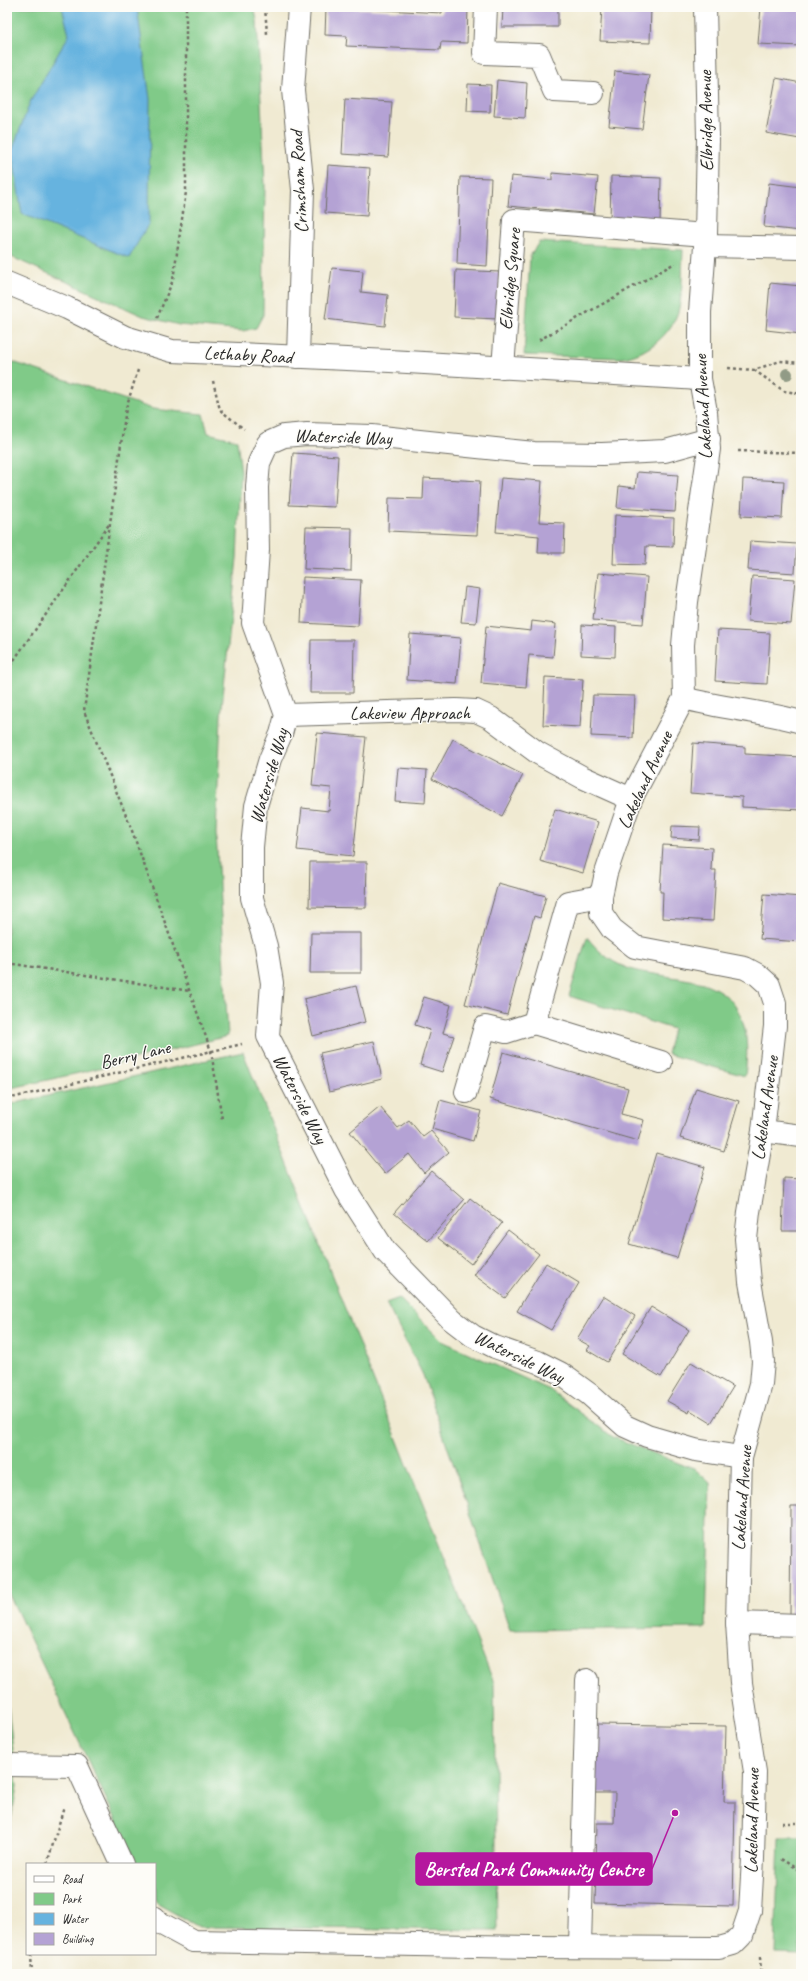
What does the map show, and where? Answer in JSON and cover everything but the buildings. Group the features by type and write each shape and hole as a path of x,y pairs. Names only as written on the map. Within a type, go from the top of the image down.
{"street":[{"name":"Crimsham Road","path":"298,357 303,190 293,90 299,7"},
{"path":"486,7 484,53 539,55 554,90 593,93"},
{"name":"Elbridge Avenue","path":"705,7 708,138 706,240"},
{"name":"Elbridge Square","path":"503,368 514,220 706,240 801,248"},
{"name":"Lakeland Avenue","path":"156,1919 158,1922 193,1941 514,1947 580,1946 719,1948 732,1944 742,1935 750,1911 755,1772 741,1683 737,1622 741,1457 761,1384 763,1361 762,1342 750,1282 746,1239 750,1204 763,1131 775,1026 775,1003 769,985 758,975 745,968 636,947 612,929 601,913 601,896 606,873 632,799 684,698 683,645 687,602 709,444 700,371 700,312 706,240"},
{"name":"Lethaby Road","path":"7,283 67,308 125,336 172,351 503,368"},
{"path":"503,368 700,371"},
{"name":"Waterside Way","path":"709,444 665,451 602,454 534,453 372,436 284,436 268,443 259,463 257,487 258,550 253,623 286,715 281,734 270,759 256,806 252,848 252,898 266,946 272,983 268,1036 346,1190 385,1251 452,1320 473,1336 495,1348 538,1362 560,1374 589,1394 625,1426 647,1436 695,1450 741,1457"},
{"path":"684,698 711,706 779,715 801,722"},
{"name":"Lakeview Approach","path":"286,715 456,710 476,711 490,718 538,753 582,777 632,799"},
{"path":"534,1023 568,902 601,896"},
{"path":"466,1092 485,1027 506,1032 534,1023 661,1062"},
{"path":"763,1131 801,1136"},
{"path":"737,1622 801,1625"},
{"path":"580,1946 587,1680"},
{"path":"7,1765 77,1766 122,1863"}],"path":[{"path":"186,7 186,192 173,280 147,344 126,408 84,711 131,828 211,1051 222,1119"},
{"path":"265,7 268,40"},
{"path":"503,368 539,340 706,240"},
{"path":"700,371 722,367 754,370 780,361 801,363"},
{"path":"754,370 784,391 797,393 801,390"},
{"path":"212,377 220,410 237,425"},
{"path":"709,444 801,453"},
{"path":"7,670 110,522"},
{"path":"7,963 190,991"},
{"name":"Berry Lane","path":"7,1099 211,1051 268,1036"},
{"path":"47,1863 77,1766"},
{"path":"31,1955 32,1974"}],"green space":[{"path":"7,7 254,7 257,20 265,185 263,315 256,328 243,331 179,325 143,316 7,255"},
{"path":"539,242 683,250 682,287 679,308 671,326 657,342 649,348 640,353 622,358 524,355 530,256"},
{"path":"7,360 153,409 203,414 208,433 237,440 241,472 237,558 221,716 216,833 228,1036 79,1073 7,1089"},
{"path":"587,937 604,955 619,965 638,971 703,983 718,990 729,998 737,1009 746,1033 747,1047 745,1076 667,1054 673,1029 569,996"},
{"path":"243,1052 494,1683 497,1930 199,1927 156,1903 156,1863 137,1863 7,1590 7,1105"},
{"path":"399,1298 442,1341 550,1390 613,1437 696,1470 710,1483 706,1628 510,1630 423,1375 386,1303"},
{"path":"7,1697 17,1786 7,1844"},
{"path":"779,1838 801,1838 801,1954 775,1953"},
{"path":"628,1972 752,1974 628,1974"}],"water":[{"path":"62,7 137,7 150,99 149,223 129,258 22,214 12,151 30,102 69,35"}],"place":[{"name":"Bersted Park Community Centre","path":"675,1813"}]}
